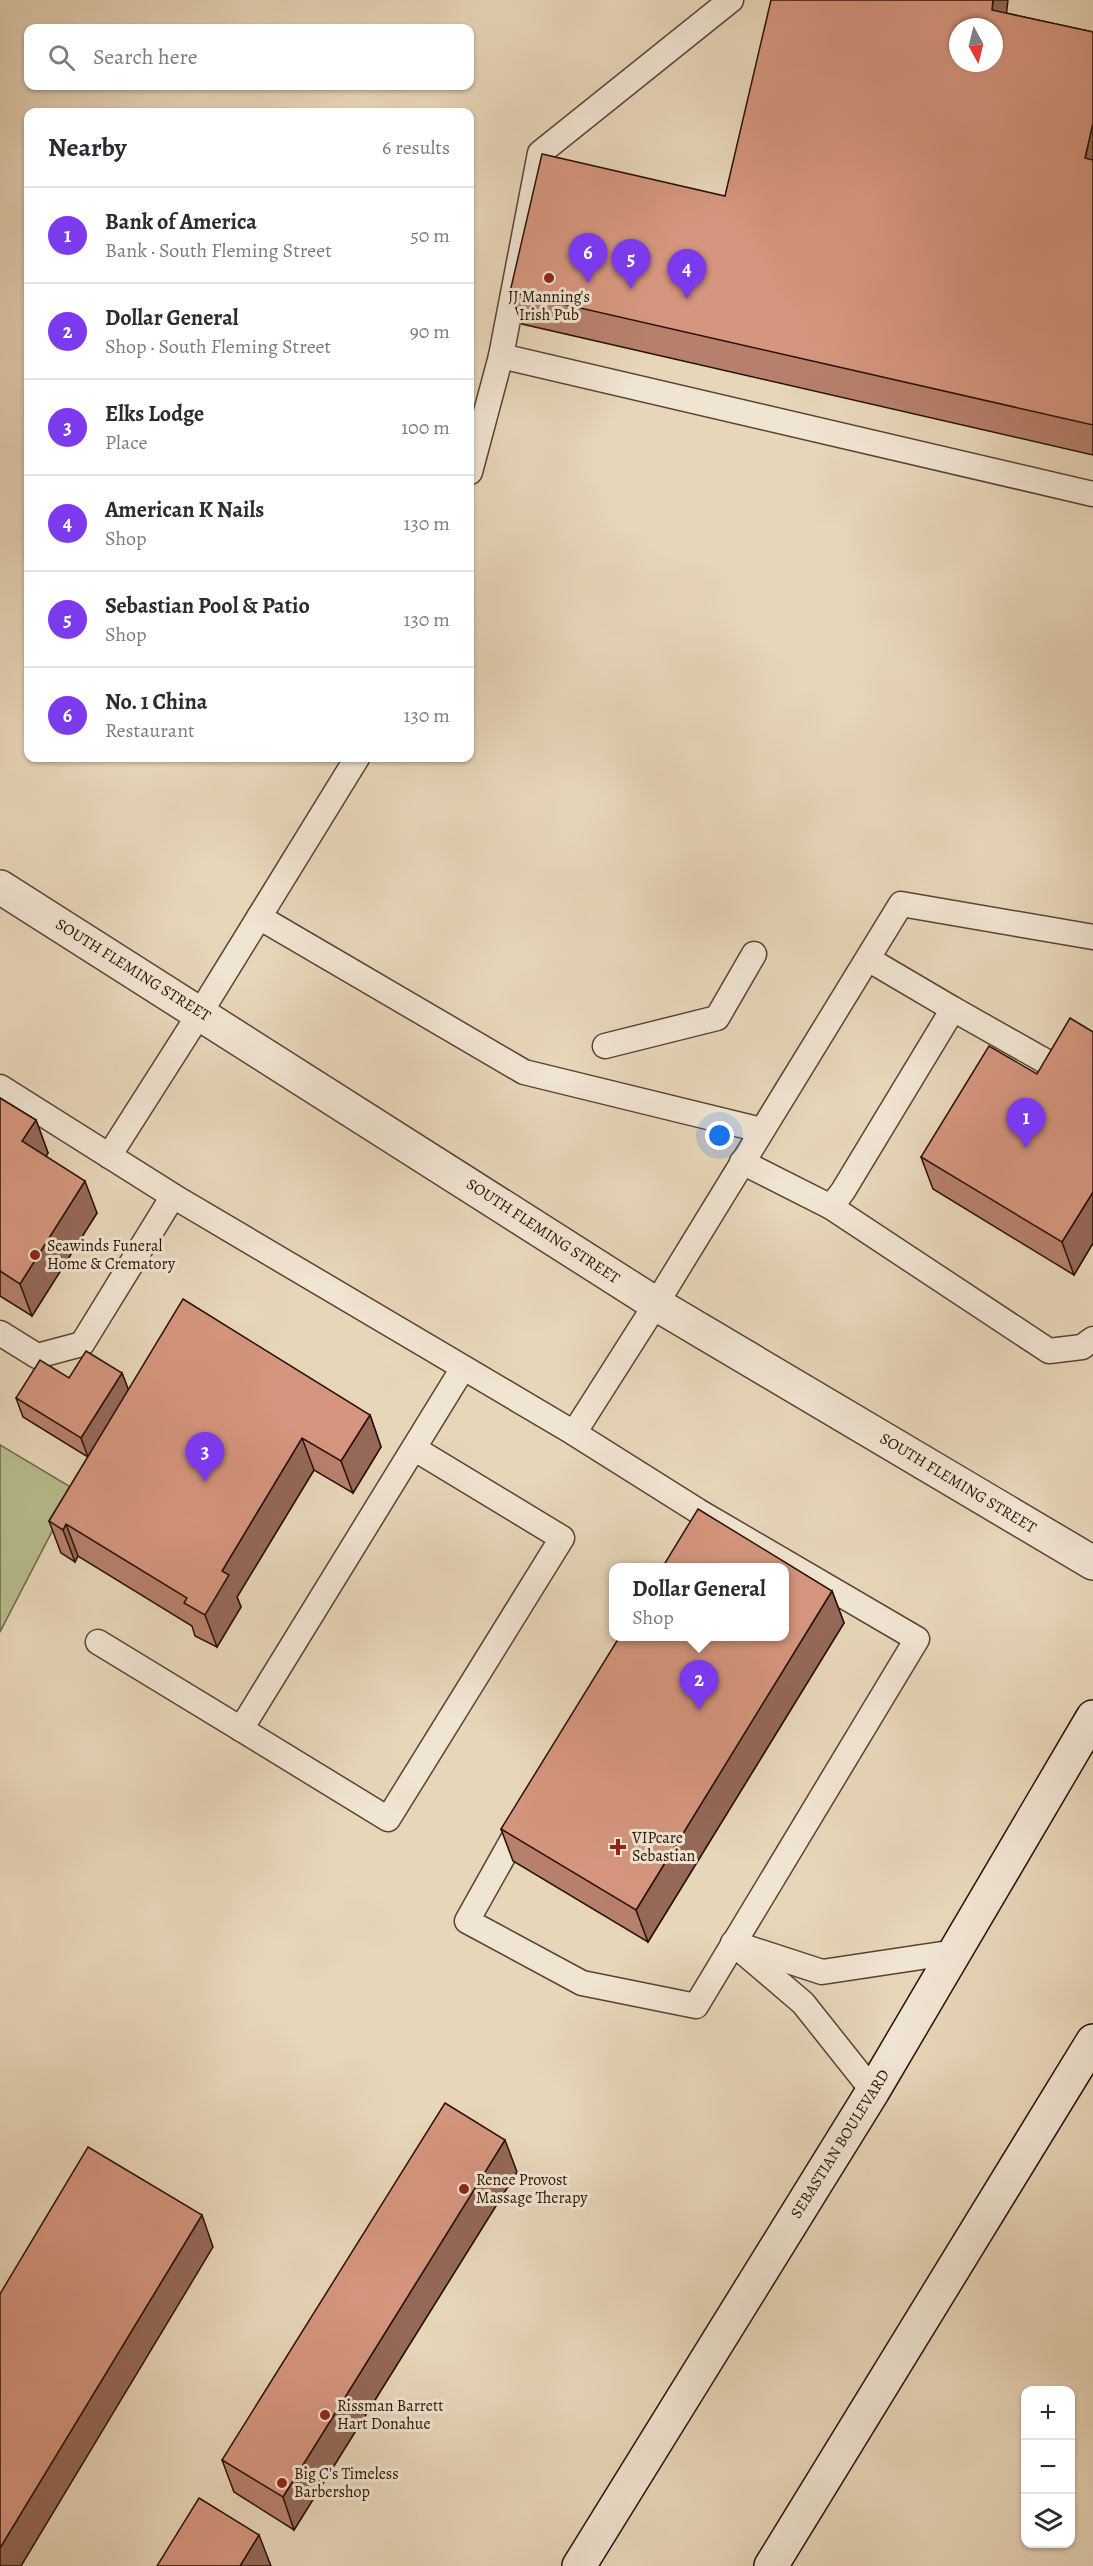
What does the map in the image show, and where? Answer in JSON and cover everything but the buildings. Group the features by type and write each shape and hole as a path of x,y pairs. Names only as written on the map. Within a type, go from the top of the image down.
{"main road":[{"name":"SOUTH FLEMING STREET","path":"0,887 656,1304 1093,1563"},
{"name":"SEBASTIAN BOULEVARD","path":"579,2566 873,2091 1093,1717"},
{"path":"771,2566 1093,2042"}],"lane":[{"path":"474,457 501,356 540,153 732,0"},
{"path":"501,356 1093,494"},
{"path":"109,1156 355,762"},
{"path":"574,1433 656,1304 901,903 1093,937"},
{"path":"259,917 524,1072 761,1130"},
{"path":"605,1046 717,1018 754,954"},
{"path":"868,959 1068,1074"},
{"path":"831,1207 953,1009"},
{"path":"0,1087 173,1196 574,1433 692,1520 774,1563"},
{"path":"742,1162 831,1207 1049,1351 1082,1347 1093,1340"},
{"path":"0,1333 36,1356 82,1344 173,1196"},
{"path":"241,1729 463,1368"},
{"path":"98,1642 388,1819 562,1538 415,1449"},
{"path":"536,1799 467,1921 582,1983 696,2006 917,1638 789,1571"},
{"path":"734,1943 822,1972 955,1952"},
{"path":"734,1943 802,2003 873,2091"}],"green space":[{"path":"0,1445 74,1489 0,1632"}],"place":[{"name":"JJ Manning's Irish Pub","path":"549,278"},
{"name":"No. 1 China","path":"588,283"},
{"name":"Sebastian Pool & Patio","path":"631,289"},
{"name":"American K Nails","path":"687,299"},
{"name":"Bank of America","path":"1026,1148"},
{"name":"Seawinds Funeral Home & Crematory","path":"35,1255"},
{"name":"Elks Lodge","path":"205,1482"},
{"name":"Dollar General","path":"699,1710"},
{"name":"VIPcare Sebastian","path":"618,1847"},
{"name":"Renee Provost Massage Therapy","path":"464,2189"},
{"name":"Rissman Barrett Hart Donahue","path":"325,2415"},
{"name":"Big C's Timeless Barbershop","path":"282,2483"}]}
